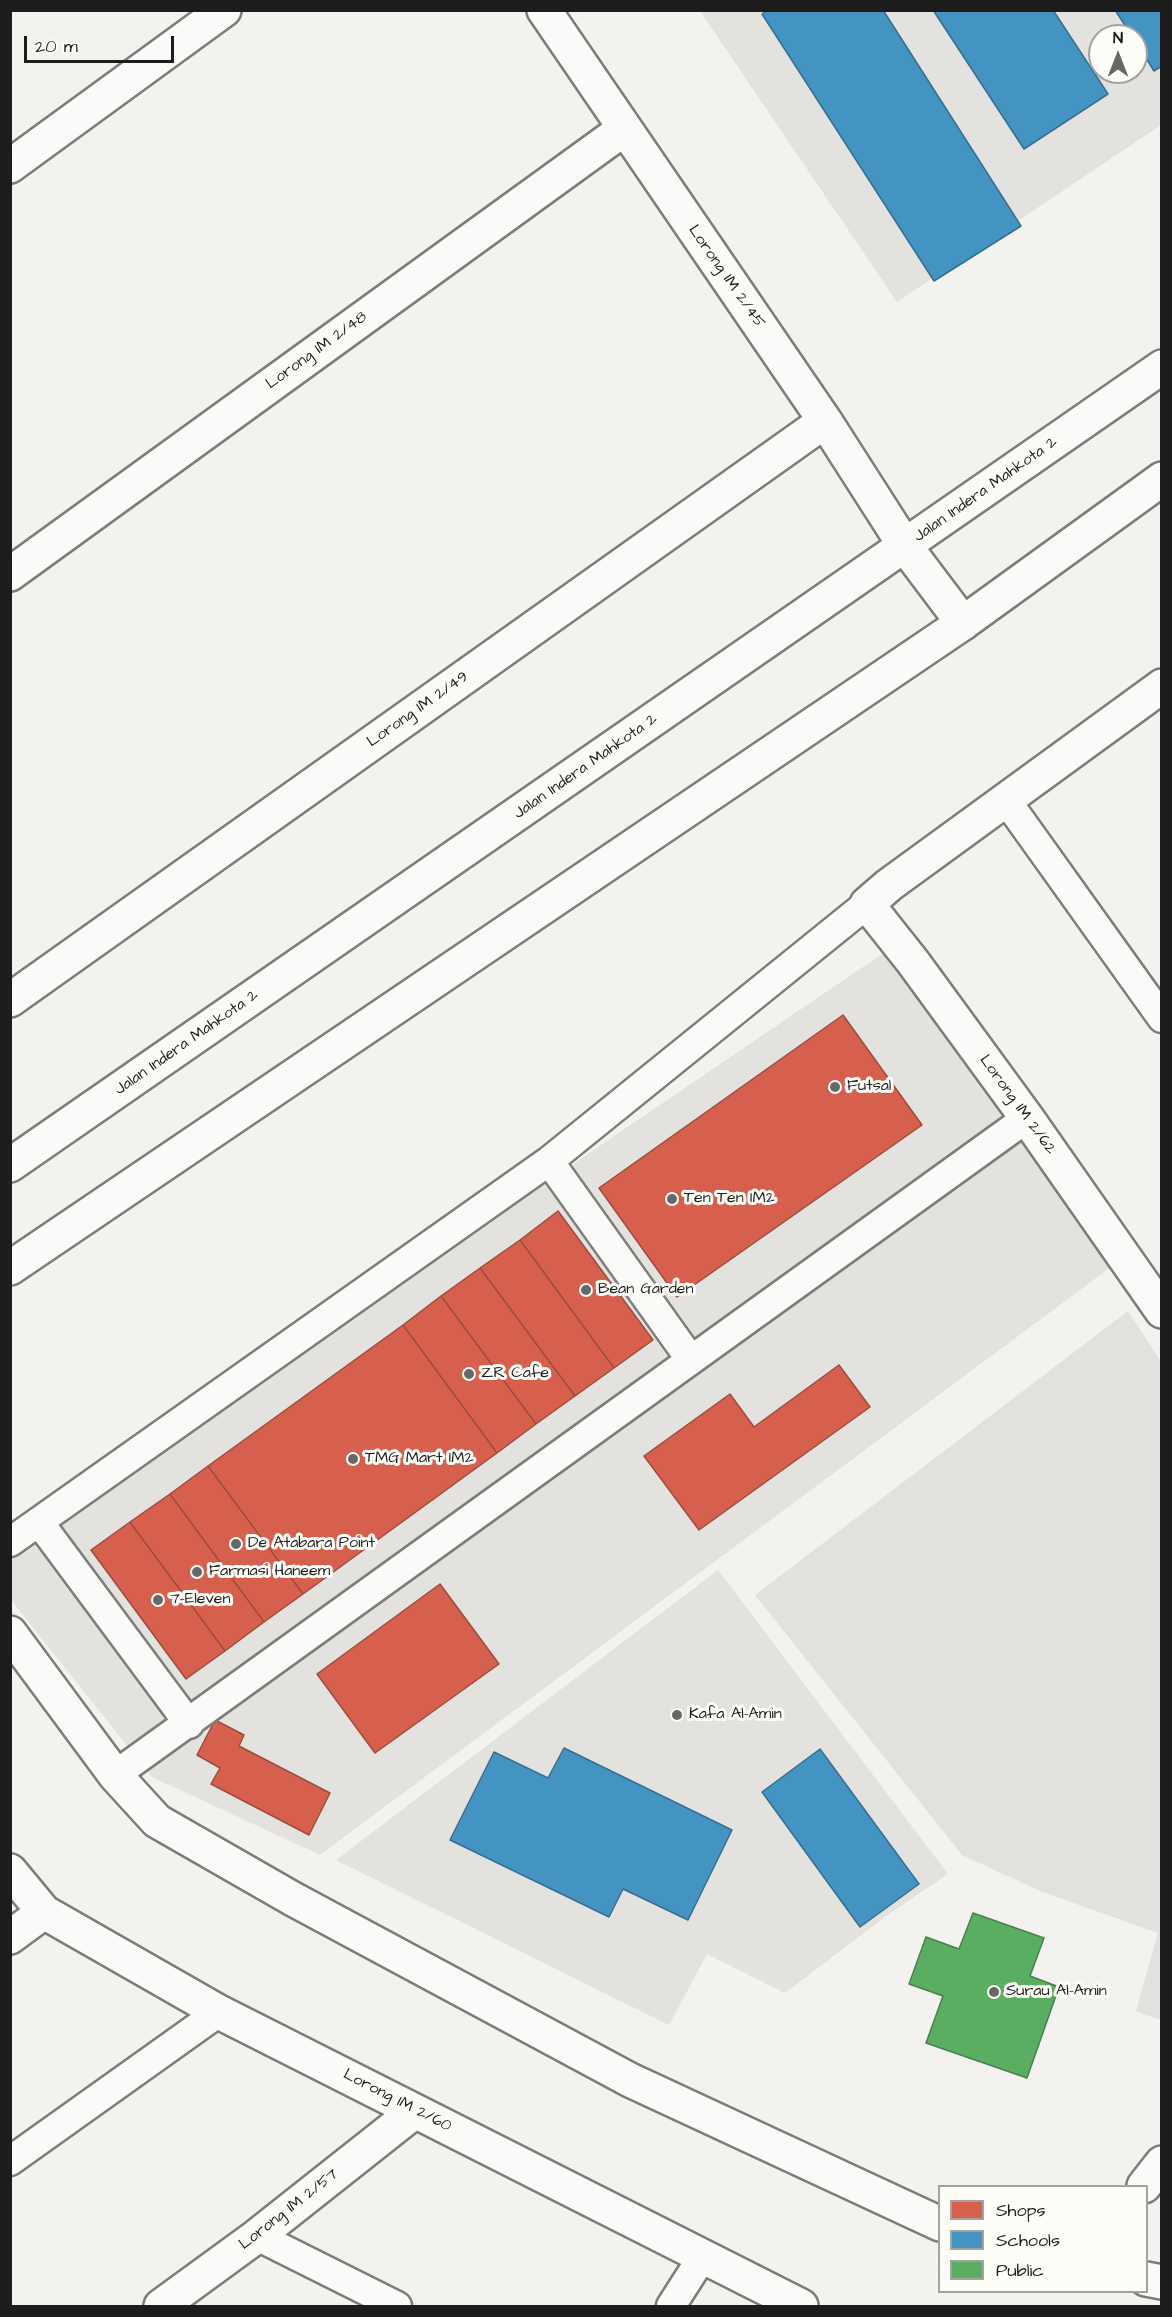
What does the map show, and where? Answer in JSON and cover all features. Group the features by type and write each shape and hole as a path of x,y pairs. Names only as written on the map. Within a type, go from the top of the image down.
{"street":[{"path":"10,166 224,10"},
{"name":"Lorong IM 2/45","path":"544,10 825,421 905,546 963,623"},
{"name":"Lorong IM 2/48","path":"10,574 624,129"},
{"name":"Jalan Indera Mahkota 2","path":"10,1165 1161,367"},
{"name":"Lorong IM 2/49","path":"10,1000 825,421"},
{"path":"10,1268 963,623 1161,479"},
{"path":"867,904 889,885 1161,686"},
{"name":"Lorong IM 2/62","path":"867,904 913,962 1027,1118 1161,1311"},
{"path":"10,1633 116,1775 157,1821 293,1899 630,2080 938,2224"},
{"name":"Lorong IM 2/60","path":"10,1871 44,1912 219,2012 801,2307"},
{"path":"10,1937 44,1912"},
{"name":"Lorong IM 2/57","path":"161,2307 257,2236 415,2111"},
{"path":"1145,2185 1161,2163"}],"lane":[{"path":"1006,801 1161,1018"},
{"path":"10,1542 549,1161 867,904"},
{"path":"116,1775 1027,1118"},
{"path":"549,1161 691,1360"},
{"path":"39,1522 189,1724"},
{"path":"10,2161 219,2012"},
{"path":"257,2236 397,2307"},
{"path":"672,2307 703,2256"}],"shaded area":[{"path":"700,11 1161,11 1161,125 897,302"},
{"path":"885,952 1111,1267 320,1855 152,1777 11,1600 11,1546"},
{"path":"1128,1311 1162,1363 1161,2020 1136,2011 1158,1933 1040,1891 962,1855 755,1595"},
{"name":"Kafa Al-Amin","path":"718,1570 948,1874 889,1914 785,1993 707,1954 669,2025 336,1860"}],"building: Shops":[{"path":"843,1015 922,1125 677,1297 599,1188"},
{"name":"Bean Garden","path":"558,1211 653,1340 614,1368 520,1240"},
{"path":"520,1240 614,1368 575,1396 480,1268"},
{"path":"480,1268 575,1396 536,1424 441,1296"},
{"name":"ZR Cafe","path":"441,1296 536,1424 497,1453 403,1325"},
{"name":"TMG Mart IM2","path":"403,1325 497,1453 303,1594 208,1466"},
{"path":"839,1365 870,1407 699,1530 644,1456 730,1394 754,1427"},
{"name":"De Atabara Point","path":"208,1466 303,1594 264,1622 170,1494"},
{"name":"Farmasi Haneem","path":"170,1494 264,1622 225,1651 130,1522"},
{"name":"7-Eleven","path":"130,1522 225,1651 186,1679 91,1550"},
{"path":"440,1584 499,1664 375,1753 317,1674"},
{"path":"215,1720 244,1735 239,1746 330,1793 309,1835 211,1784 220,1768 197,1755"}],"building: Schools":[{"path":"768,10 883,10 1021,226 934,281 762,14"},
{"path":"933,10 1053,10 1088,63 1088,84 1101,84 1108,94 1024,149"},
{"path":"1115,10 1162,10 1162,66 1154,71 1148,61 1148,24 1124,24"},
{"path":"564,1748 732,1830 688,1920 623,1889 609,1917 450,1840 494,1752 548,1778"},
{"path":"820,1749 919,1884 860,1927 762,1792"}],"building: Public":[{"name":"Surau Al-Amin","path":"973,1913 1044,1938 1030,1976 1059,1987 1027,2078 926,2043 943,1996 909,1984 926,1937 959,1949"}],"place":[{"name":"Futsal","path":"835,1087"},
{"name":"Ten Ten IM2","path":"672,1199"},
{"name":"Bean Garden","path":"586,1290"},
{"name":"ZR Cafe","path":"469,1374"},
{"name":"TMG Mart IM2","path":"353,1459"},
{"name":"De Atabara Point","path":"236,1544"},
{"name":"Farmasi Haneem","path":"197,1572"},
{"name":"7-Eleven","path":"158,1600"},
{"name":"Kafa Al-Amin","path":"677,1715"},
{"name":"Surau Al-Amin","path":"994,1992"}]}
